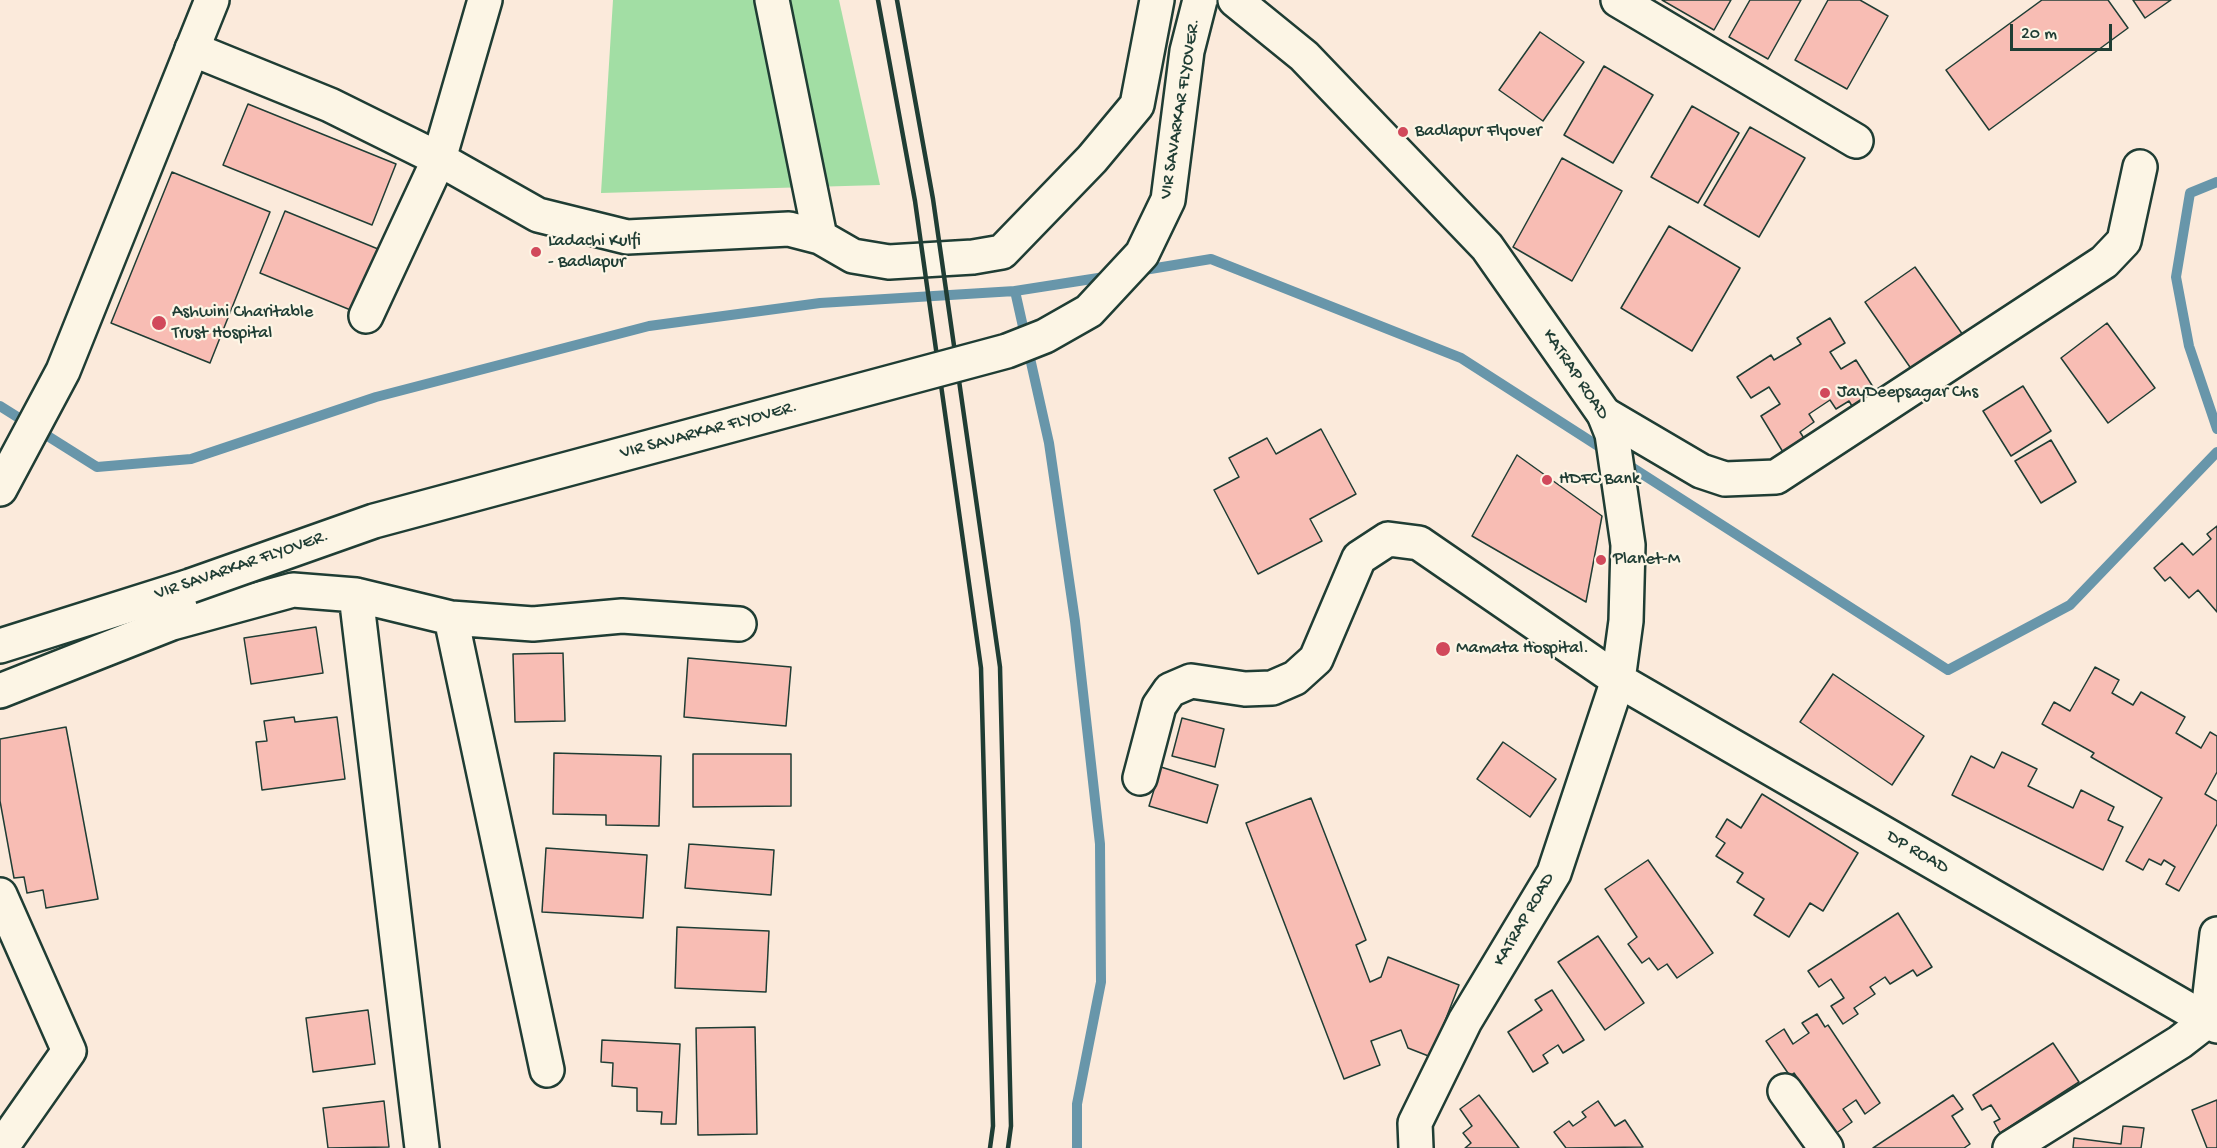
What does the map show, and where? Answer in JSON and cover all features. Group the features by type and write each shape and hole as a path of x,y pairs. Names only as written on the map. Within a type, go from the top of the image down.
{"street":[{"path":"4,481 63,371 212,0"},
{"path":"366,316 439,159 484,0"},
{"path":"772,0 820,237"},
{"path":"192,49 330,105 439,159 538,215 627,237 789,229 820,237 853,256 890,262 973,257 1002,252 1092,159 1137,105 1157,0"},
{"name":"VIR SAVARKAR FLYOVER.","path":"0,646 190,586 374,520 1007,351 1045,336 1089,311 1142,254 1168,200 1187,51 1200,0"},
{"path":"1618,0 1856,141"},
{"name":"KATRAP ROAD","path":"1237,1 1304,56 1487,247 1608,424 1628,545 1626,621 1618,680 1554,873 1465,1021 1415,1123 1416,1148"},
{"path":"1608,424 1701,471 1725,479 1776,477 2104,262 2124,241 2140,167"},
{"name":"DP ROAD","path":"1140,778 1159,706 1170,690 1191,681 1245,689 1272,688 1295,678 1316,659 1359,558 1388,539 1419,543 1618,680 2212,1023"},
{"path":"0,692 172,623 293,590 356,595 451,618 533,624 622,616 739,624"},
{"path":"356,595 422,1148"},
{"path":"451,618 547,1070"},
{"path":"0,895 69,1051 2,1148"},
{"path":"2010,1148 2212,1023 2217,934"},
{"path":"1785,1091 1826,1148"}],"green space":[{"path":"613,0 839,0 880,185 601,193"}],"building":[{"path":"1662,0 1731,0 1714,30"},
{"path":"1750,0 1801,0 1768,59 1729,37"},
{"path":"1828,0 1860,0 1888,16 1847,89 1795,60"},
{"path":"2042,0 2108,0 2128,28 1989,130 1946,70"},
{"path":"2133,0 2171,0 2145,18"},
{"path":"1540,32 1584,62 1543,121 1499,90"},
{"path":"1604,66 1653,95 1613,163 1564,135"},
{"path":"248,104 396,164 372,225 223,165"},
{"path":"1692,106 1739,133 1698,203 1651,177"},
{"path":"1750,127 1805,158 1759,237 1704,205"},
{"path":"1562,158 1622,191 1572,281 1513,247"},
{"path":"172,172 270,212 210,363 111,323"},
{"path":"285,211 378,249 353,311 260,273"},
{"path":"1669,226 1740,268 1692,351 1621,308"},
{"path":"1915,267 1963,335 1912,370 1865,302"},
{"name":"JayDeepsagar Chs","path":"1830,318 1845,343 1830,352 1841,369 1856,360 1880,398 1856,413 1849,401 1836,409 1830,400 1809,414 1814,422 1800,432 1807,443 1786,457 1761,416 1780,404 1769,387 1751,398 1737,377 1771,355 1774,360 1801,344 1797,338"},
{"path":"2107,323 2155,388 2108,423 2061,358"},
{"path":"2023,386 2051,431 2011,456 1983,411"},
{"path":"1321,429 1356,494 1310,519 1322,541 1258,574 1214,490 1239,477 1229,458 1267,438 1276,454"},
{"path":"2051,440 2076,482 2041,503 2015,461"},
{"path":"1517,455 1602,516 1586,602 1472,536"},
{"path":"2217,526 2217,612 2198,590 2189,598 2170,577 2165,581 2154,568 2182,543 2193,555 2211,539 2207,534"},
{"path":"316,627 323,673 251,684 244,638"},
{"path":"563,653 565,721 515,722 513,654"},
{"path":"688,658 791,667 786,726 684,717"},
{"path":"2095,667 2119,680 2112,693 2133,705 2141,692 2185,717 2176,733 2201,748 2210,732 2217,736 2217,772 2205,794 2217,801 2217,824 2179,891 2166,884 2175,867 2164,860 2161,865 2149,859 2143,870 2126,861 2162,798 2091,757 2094,753 2042,724 2054,702 2070,711"},
{"path":"1833,674 1924,736 1892,785 1800,722"},
{"path":"294,717 295,722 337,717 345,779 262,790 256,742 267,741 264,721"},
{"path":"1182,718 1224,729 1215,767 1172,756"},
{"path":"66,727 98,899 46,908 43,890 27,893 24,877 14,878 0,801 0,739"},
{"path":"1503,742 1556,779 1530,817 1477,779"},
{"path":"2002,752 2037,769 2028,786 2073,808 2081,790 2114,807 2108,820 2123,827 2103,870 1952,795 1971,756 1994,768"},
{"path":"554,753 661,756 659,826 606,825 606,815 553,814"},
{"path":"693,754 791,754 791,806 693,807"},
{"path":"1161,767 1218,785 1207,823 1149,806"},
{"path":"1762,794 1858,853 1823,911 1810,903 1789,937 1754,915 1764,899 1737,882 1743,873 1716,856 1725,843 1716,837 1727,819 1741,828"},
{"path":"1311,798 1366,940 1356,945 1370,982 1381,977 1388,957 1459,985 1431,1057 1408,1048 1401,1030 1371,1041 1380,1065 1344,1079 1246,823"},
{"path":"689,844 774,850 771,895 685,888"},
{"path":"546,848 647,855 643,918 542,912"},
{"path":"1648,860 1713,953 1677,978 1667,964 1658,970 1649,958 1642,963 1628,944 1637,937 1605,889"},
{"path":"1898,913 1932,967 1917,976 1913,970 1890,984 1885,977 1870,987 1875,994 1854,1008 1858,1014 1843,1024 1831,1006 1844,998 1831,979 1819,987 1808,971"},
{"path":"677,927 769,931 766,992 675,988"},
{"path":"1598,936 1644,1003 1605,1030 1558,962"},
{"path":"1552,990 1584,1040 1563,1053 1558,1045 1543,1055 1548,1063 1533,1072 1508,1032 1542,1010 1535,1000"},
{"path":"368,1010 375,1064 313,1072 306,1018"},
{"path":"1817,1014 1825,1027 1828,1025 1880,1103 1865,1114 1856,1100 1843,1109 1852,1122 1835,1134 1794,1073 1790,1076 1766,1041 1784,1029 1793,1044 1809,1033 1802,1023"},
{"path":"755,1027 757,1134 698,1135 696,1028"},
{"path":"602,1040 680,1044 676,1124 661,1124 662,1112 637,1111 637,1088 612,1086 613,1063 601,1062"},
{"path":"2053,1043 2079,1082 2000,1133 1994,1122 2000,1119 1991,1105 1982,1110 1973,1095"},
{"path":"1479,1095 1519,1148 1465,1148 1471,1143 1463,1133 1472,1126 1460,1109"},
{"path":"1953,1095 1963,1109 1952,1116 1970,1144 1964,1148 1873,1148"},
{"path":"2217,1100 2217,1148 2207,1148 2192,1110"},
{"path":"384,1101 389,1147 328,1148 323,1108"},
{"path":"1598,1101 1615,1126 1625,1120 1643,1147 1566,1148 1554,1132 1569,1121 1573,1126 1586,1117 1582,1112"},
{"path":"2123,1126 2144,1128 2141,1148 2073,1148 2074,1138 2121,1144"}],"waterway":[{"path":"2217,182 2190,193 2176,277 2189,346 2217,429"},
{"path":"1138,271 1211,259 1461,358 1609,453"},
{"path":"0,406 97,467 191,459 376,397 649,326 820,303 1015,291 1111,276"},
{"path":"1015,291 1049,443 1075,621 1100,844 1101,982 1077,1104 1077,1148"},
{"path":"1622,461 1948,670 2070,605 2217,452"}],"railway":[{"path":"878,0 915,201 981,668 993,1126 990,1148"},
{"path":"897,0 933,199 1000,667 1011,1126 1008,1148"}],"place":[{"name":"Badlapur Flyover","path":"1403,132"},
{"name":"Ladachi Kulfi - Badlapur","path":"536,252"},
{"name":"Ashwini Charitable Trust Hospital","path":"159,323"},
{"name":"JayDeepsagar Chs","path":"1825,393"},
{"name":"HDFC Bank","path":"1547,480"},
{"name":"Planet-M","path":"1601,560"},
{"name":"Mamata Hospital.","path":"1443,649"}]}
